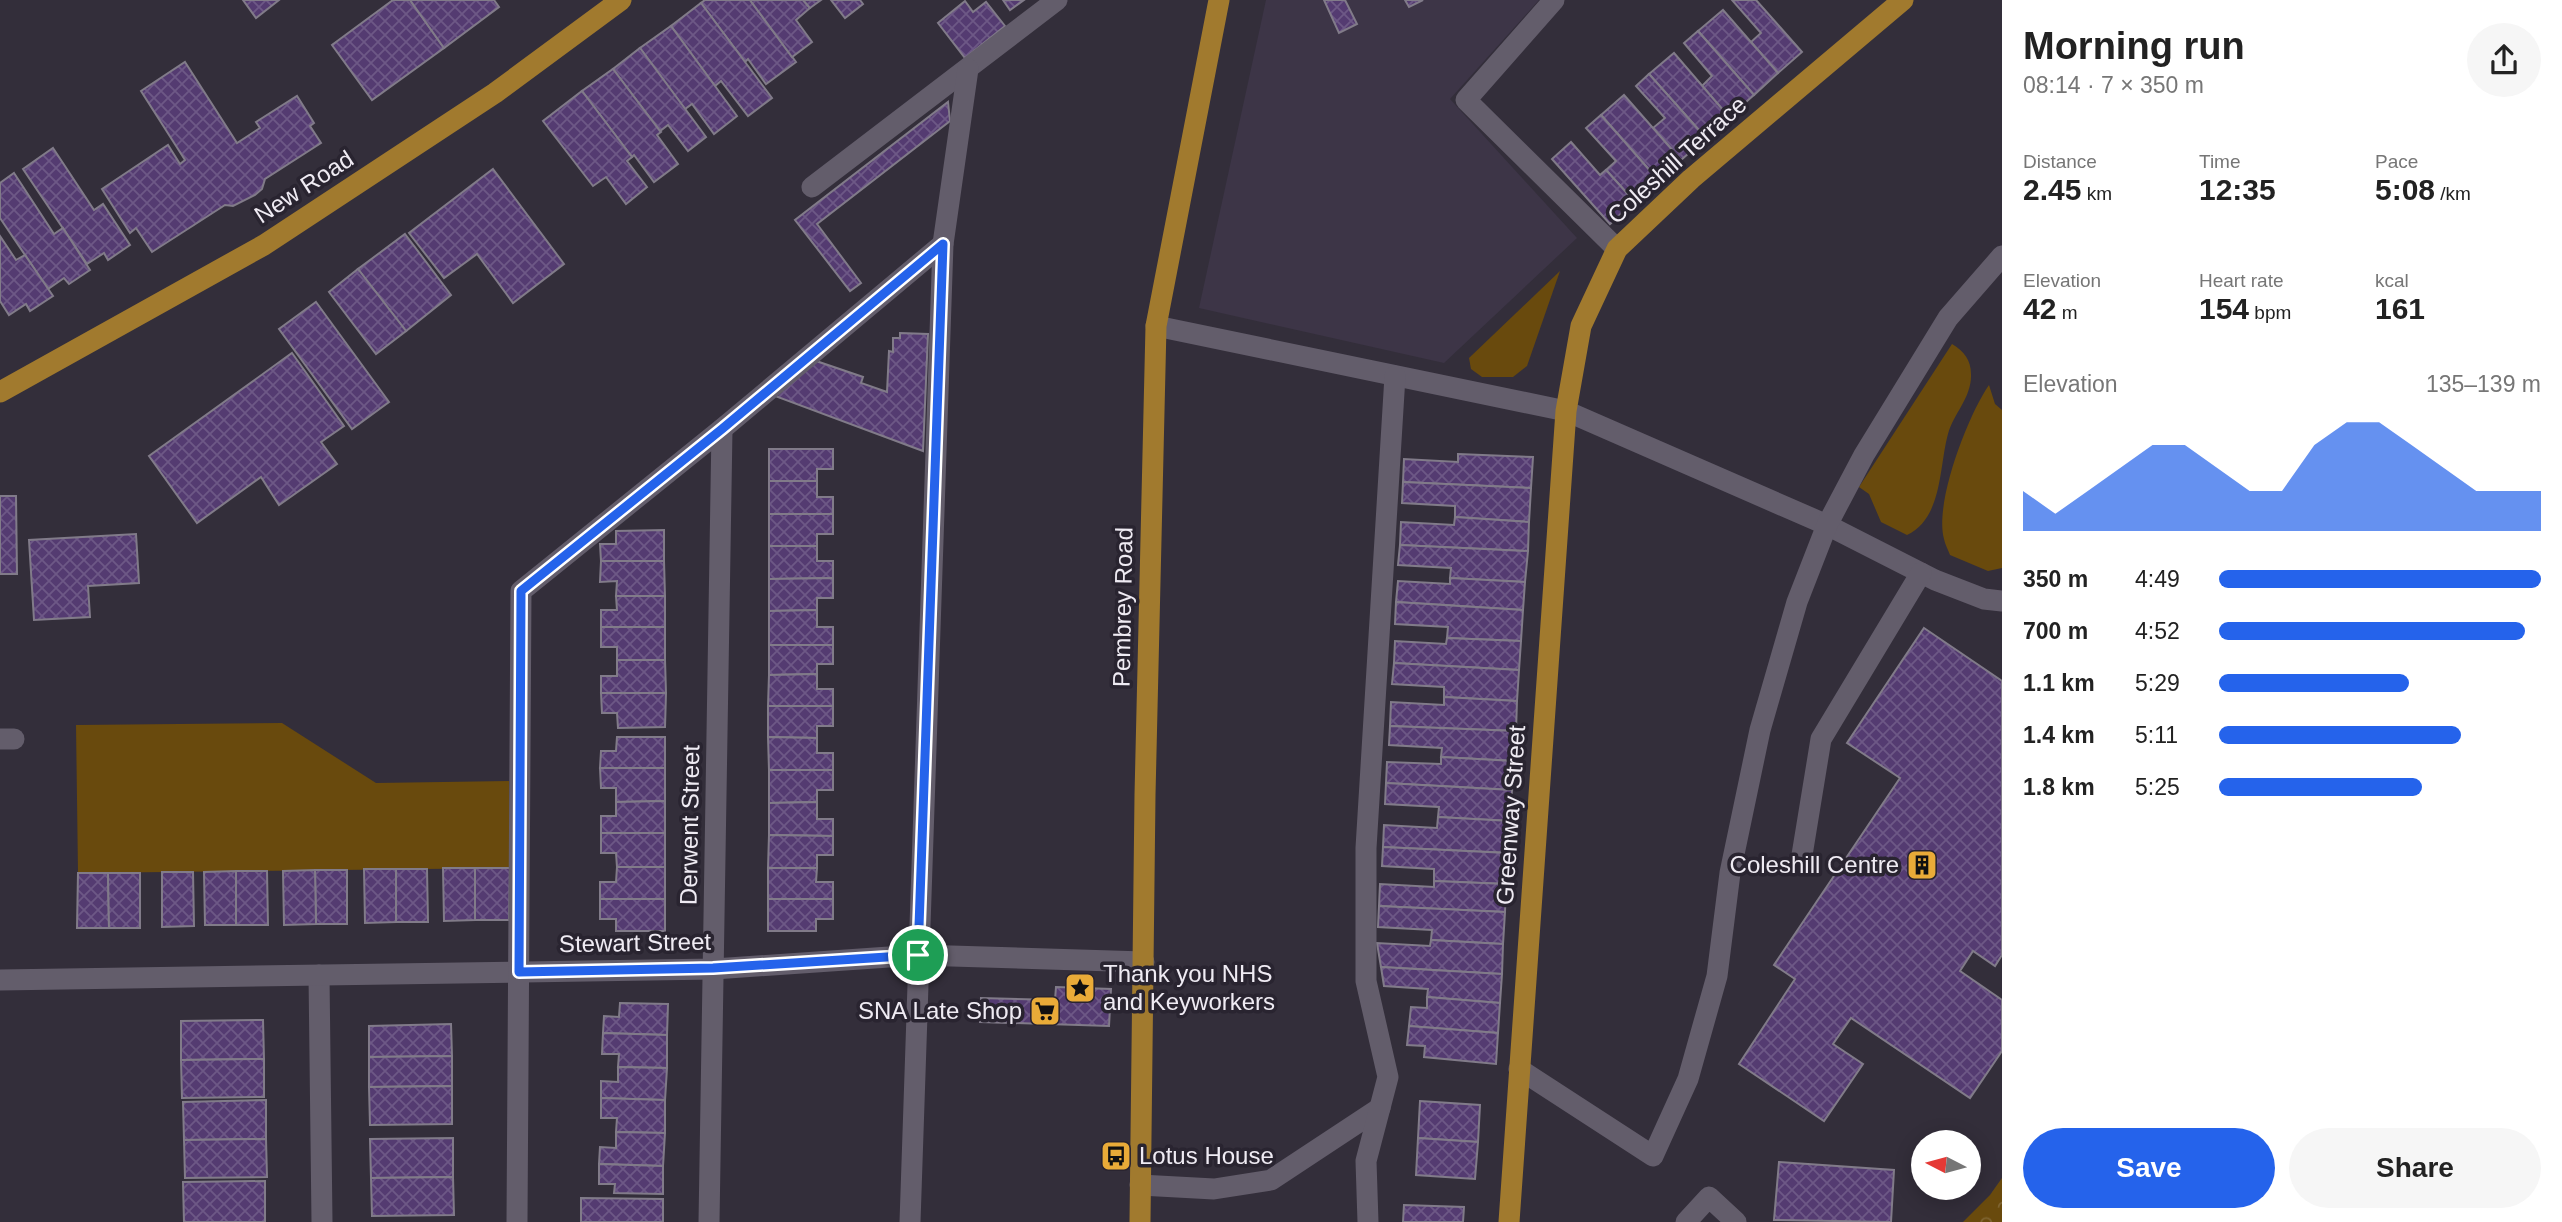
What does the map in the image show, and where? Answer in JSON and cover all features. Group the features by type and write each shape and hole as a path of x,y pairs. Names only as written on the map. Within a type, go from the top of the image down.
{"main road":[{"name":"New Road","path":"0,393 264,244 495,93 621,0"},
{"name":"Pembrey Road","path":"1140,1222 1156,326 1219,0"},
{"name":"Coleshill Terrace","path":"1566,411 1581,326 1617,249 1691,179 1903,0"},
{"name":"Greenway Street","path":"1509,1222 1566,411"}],"street":[{"path":"812,187 1057,0"},
{"path":"1554,0 1466,100 1617,249"},
{"path":"910,1222 943,244 968,69"},
{"path":"517,1222 521,591 722,429 943,244"},
{"path":"1519,1069 1653,1156 1688,1079 1717,976 1730,873 1760,730 1797,603 1827,525 1864,455 1948,318 2002,256"},
{"path":"1156,326 1566,411 1827,525 1921,573 1984,599 2002,600"},
{"path":"1368,1222 1366,1161 1388,1077 1366,981 1366,848 1395,376"},
{"name":"Derwent Street","path":"709,1222 722,429"},
{"path":"1802,855 1821,739 1921,573"},
{"name":"Stewart Street","path":"0,980 713,968 918,955 1144,962"},
{"path":"319,975 321,1222"},
{"path":"1140,1185 1214,1189 1271,1180 1380,1108"},
{"path":"1686,1222 1709,1197 1735,1222"}],"shaded area":[{"path":"1266,0 1539,0 1450,99 1577,238 1444,363 1199,308"}],"green space":[{"path":"1560,271 1527,366 1513,377 1482,377 1471,369 1469,358"},
{"path":"1952,344 1968,360 1971,382 1948,434 1933,504 1919,527 1907,535 1881,522 1869,494 1859,487"},
{"path":"1989,385 1995,404 2002,410 2002,568 1988,571 1950,555 1944,541 1942,523 1948,482 1955,460 1972,417"},
{"path":"282,723 376,783 509,781 510,868 78,873 76,725"},
{"path":"2002,1178 2002,1222 1963,1222 1990,1195"}],"building":[{"path":"243,0 279,0 256,18"},
{"path":"393,0 410,0 444,48 372,100 332,45"},
{"path":"410,0 494,0 499,7 444,48"},
{"path":"705,0 750,0 796,62 766,84 748,59 745,62 701,3"},
{"path":"750,0 803,0 810,8 796,20 812,42 792,57"},
{"path":"803,0 821,0 810,8"},
{"path":"831,0 860,0 863,4 845,18"},
{"path":"1003,0 1024,0 1010,10"},
{"path":"1324,0 1345,0 1357,24 1339,33"},
{"path":"1405,0 1423,0 1409,7"},
{"path":"1732,0 1756,0 1802,52 1778,73 1751,42 1761,33"},
{"path":"965,1 973,12 986,2 1005,26 965,58 938,23"},
{"path":"701,3 772,98 748,116 721,81 715,86 671,26"},
{"path":"1723,10 1778,73 1754,95 1698,31"},
{"path":"671,26 737,116 714,134 692,104 685,109 640,48"},
{"path":"1698,31 1754,95 1729,117 1702,86 1712,76 1684,43"},
{"path":"640,48 706,137 688,151 668,125 660,131 613,69"},
{"path":"1674,53 1729,117 1706,138 1649,74"},
{"path":"185,62 237,143 260,128 256,122 297,96 314,123 310,126 321,143 265,179 262,189 255,195 233,206 225,205 152,252 136,228 130,233 102,189 168,145 180,164 185,160 141,91"},
{"path":"613,69 661,132 657,135 678,164 654,182 582,91"},
{"path":"1649,74 1706,138 1681,160 1653,128 1665,118 1636,86"},
{"path":"582,91 632,157 627,161 647,187 626,204 606,177 593,186 543,121"},
{"path":"1624,95 1681,160 1659,181 1601,115"},
{"path":"948,102 950,121 817,224 861,283 850,291 795,220"},
{"path":"1601,115 1659,181 1635,202 1606,170 1616,161 1586,128"},
{"path":"1571,142 1600,175 1606,170 1635,202 1610,224 1552,159"},
{"path":"53,148 94,210 103,204 130,245 108,260 104,253 87,264 23,169"},
{"path":"493,169 564,264 513,303 477,254 444,278 409,233"},
{"path":"14,173 54,234 63,228 90,270 69,284 64,278 48,289 0,218 0,183"},
{"path":"405,234 451,295 406,331 358,269"},
{"path":"0,236 16,260 25,255 53,296 30,311 26,304 9,315 0,301"},
{"path":"358,269 406,331 376,354 329,292"},
{"path":"316,302 389,402 352,429 279,329"},
{"path":"900,333 928,334 923,451 775,396 816,361 863,377 861,383 887,392 889,351 893,352 893,338 900,338"},
{"path":"292,353 344,426 321,442 337,464 279,505 261,477 197,523 149,456"},
{"path":"769,449 833,449 833,469 817,469 817,481 769,481"},
{"path":"1458,454 1533,457 1531,488 1403,482 1404,459 1458,462"},
{"path":"769,481 817,481 817,497 833,497 833,514 769,514"},
{"path":"1403,482 1531,488 1529,522 1455,517 1455,506 1402,503"},
{"path":"0,496 16,496 17,574 0,574"},
{"path":"769,514 833,514 833,534 817,534 817,546 769,546"},
{"path":"1455,517 1529,522 1528,551 1400,545 1401,522 1454,525"},
{"path":"664,530 664,561 601,561 600,544 616,544 616,531"},
{"path":"136,534 139,583 88,586 90,617 34,620 29,540"},
{"path":"1400,545 1528,551 1525,582 1450,578 1451,568 1398,565"},
{"path":"769,546 817,546 817,561 833,561 833,578 769,579"},
{"path":"601,561 664,561 665,596 616,596 617,581 600,582"},
{"path":"833,578 833,598 817,598 817,610 769,611 769,579"},
{"path":"1450,578 1525,582 1523,610 1396,602 1398,581 1450,584"},
{"path":"616,596 665,596 665,627 601,627 601,610 617,610"},
{"path":"1396,602 1523,610 1521,641 1447,638 1448,627 1395,624"},
{"path":"817,610 817,627 833,627 833,645 769,645 769,611"},
{"path":"601,627 665,627 665,660 617,660 617,647 601,647"},
{"name":"Coleshill Centre","path":"1924,628 2002,681 2002,955 1995,966 1973,951 1960,971 2002,1000 2002,1051 1970,1098 1851,1018 1833,1044 1863,1064 1824,1121 1739,1064 1795,979 1774,965 1900,778 1847,743"},
{"path":"1447,638 1521,641 1519,670 1394,663 1395,641 1446,644"},
{"path":"769,645 833,645 833,664 817,664 817,674 769,675"},
{"path":"617,660 665,660 666,693 601,693 601,676 617,676"},
{"path":"1394,663 1519,670 1517,701 1444,697 1444,687 1392,684"},
{"path":"817,674 817,689 833,689 833,706 768,706 769,675"},
{"path":"601,693 666,693 665,727 618,728 617,713 602,713"},
{"path":"1444,697 1517,701 1516,731 1390,726 1391,702 1444,705"},
{"path":"768,706 833,706 833,726 817,726 817,738 768,737"},
{"path":"1390,726 1516,731 1514,761 1441,757 1442,748 1389,745"},
{"path":"617,737 665,737 665,768 600,768 601,751 616,751"},
{"path":"768,737 817,738 817,753 833,753 833,770 769,770"},
{"path":"1441,757 1514,761 1512,790 1386,783 1387,762 1441,764"},
{"path":"600,768 665,768 665,801 616,802 616,788 601,788"},
{"path":"769,770 833,770 833,790 817,790 817,802 769,803"},
{"path":"1386,783 1512,790 1510,821 1438,817 1439,807 1385,804"},
{"path":"665,801 665,833 601,833 601,816 616,816 616,802"},
{"path":"817,802 817,819 833,819 833,836 769,835 769,803"},
{"path":"1438,817 1510,821 1508,853 1383,847 1384,825 1437,828"},
{"path":"601,833 665,833 665,867 617,867 616,853 601,853"},
{"path":"769,835 833,836 833,855 817,855 817,868 768,868"},
{"path":"1383,847 1508,853 1506,884 1434,881 1434,869 1382,866"},
{"path":"617,867 665,867 665,899 600,899 600,882 616,882"},
{"path":"443,868 475,868 475,920 444,921"},
{"path":"475,868 510,868 509,920 475,920"},
{"path":"768,868 817,868 816,882 833,882 833,899 768,899"},
{"path":"364,869 396,869 396,922 365,923"},
{"path":"396,869 427,869 428,922 396,922"},
{"path":"315,870 347,870 347,924 316,924"},
{"path":"315,870 316,924 284,925 283,871"},
{"path":"236,871 267,871 268,925 236,925"},
{"path":"236,871 236,925 205,925 204,872"},
{"path":"162,872 193,872 194,926 162,927"},
{"path":"78,873 108,873 109,928 77,928"},
{"path":"108,873 140,873 140,928 109,928"},
{"path":"1434,881 1506,884 1505,912 1379,906 1380,884 1434,887"},
{"path":"600,899 665,899 665,931 616,931 616,919 600,919"},
{"path":"768,899 833,899 833,919 816,919 816,931 768,931"},
{"path":"1379,906 1505,912 1503,944 1431,940 1432,930 1378,927"},
{"path":"1431,940 1503,944 1502,974 1381,967 1377,943 1430,946"},
{"path":"1381,967 1502,974 1500,1003 1427,997 1428,989 1384,986"},
{"name":"SNA Late Shop","path":"1056,987 1111,989 1109,1026 980,1022 981,998 1055,1000"},
{"path":"1427,997 1500,1003 1498,1033 1409,1026 1411,1007 1427,1008"},
{"path":"620,1003 668,1004 667,1035 603,1033 604,1016 619,1017"},
{"path":"263,1020 264,1059 181,1060 181,1021"},
{"path":"451,1024 452,1056 369,1057 369,1026"},
{"path":"1409,1026 1498,1033 1496,1064 1424,1057 1425,1046 1407,1045"},
{"path":"603,1033 667,1035 667,1068 618,1067 619,1054 602,1054"},
{"path":"452,1056 452,1086 369,1087 369,1057"},
{"path":"264,1059 264,1097 182,1098 181,1060"},
{"path":"618,1067 667,1068 665,1100 601,1098 601,1081 618,1082"},
{"path":"452,1086 452,1124 370,1125 369,1087"},
{"path":"601,1098 665,1100 665,1133 616,1132 617,1118 601,1118"},
{"path":"266,1100 266,1139 184,1140 183,1102"},
{"path":"1420,1101 1480,1105 1478,1142 1418,1138"},
{"path":"616,1132 665,1133 663,1166 599,1164 600,1147 616,1148"},
{"path":"453,1138 453,1177 371,1178 370,1139"},
{"path":"1418,1138 1478,1142 1475,1179 1416,1175"},
{"path":"266,1139 267,1177 185,1178 184,1140"},
{"path":"1779,1162 1894,1170 1891,1222 1774,1220"},
{"path":"599,1164 663,1166 663,1194 614,1193 615,1184 599,1184"},
{"path":"453,1177 454,1215 372,1216 371,1178"},
{"path":"265,1181 265,1222 184,1222 183,1182"},
{"path":"581,1198 663,1199 663,1222 581,1222"},
{"path":"1404,1205 1464,1207 1463,1222 1403,1222"}],"place":[{"name":"Coleshill Centre","path":"1922,865"},
{"name":"Thank you NHS and Keyworkers","path":"1080,988"},
{"name":"SNA Late Shop","path":"1045,1011"},
{"name":"Lotus House","path":"1116,1156"}],"route":[{"path":"943,244 918,955 713,968 519,972 521,591 722,429 943,244"}]}
